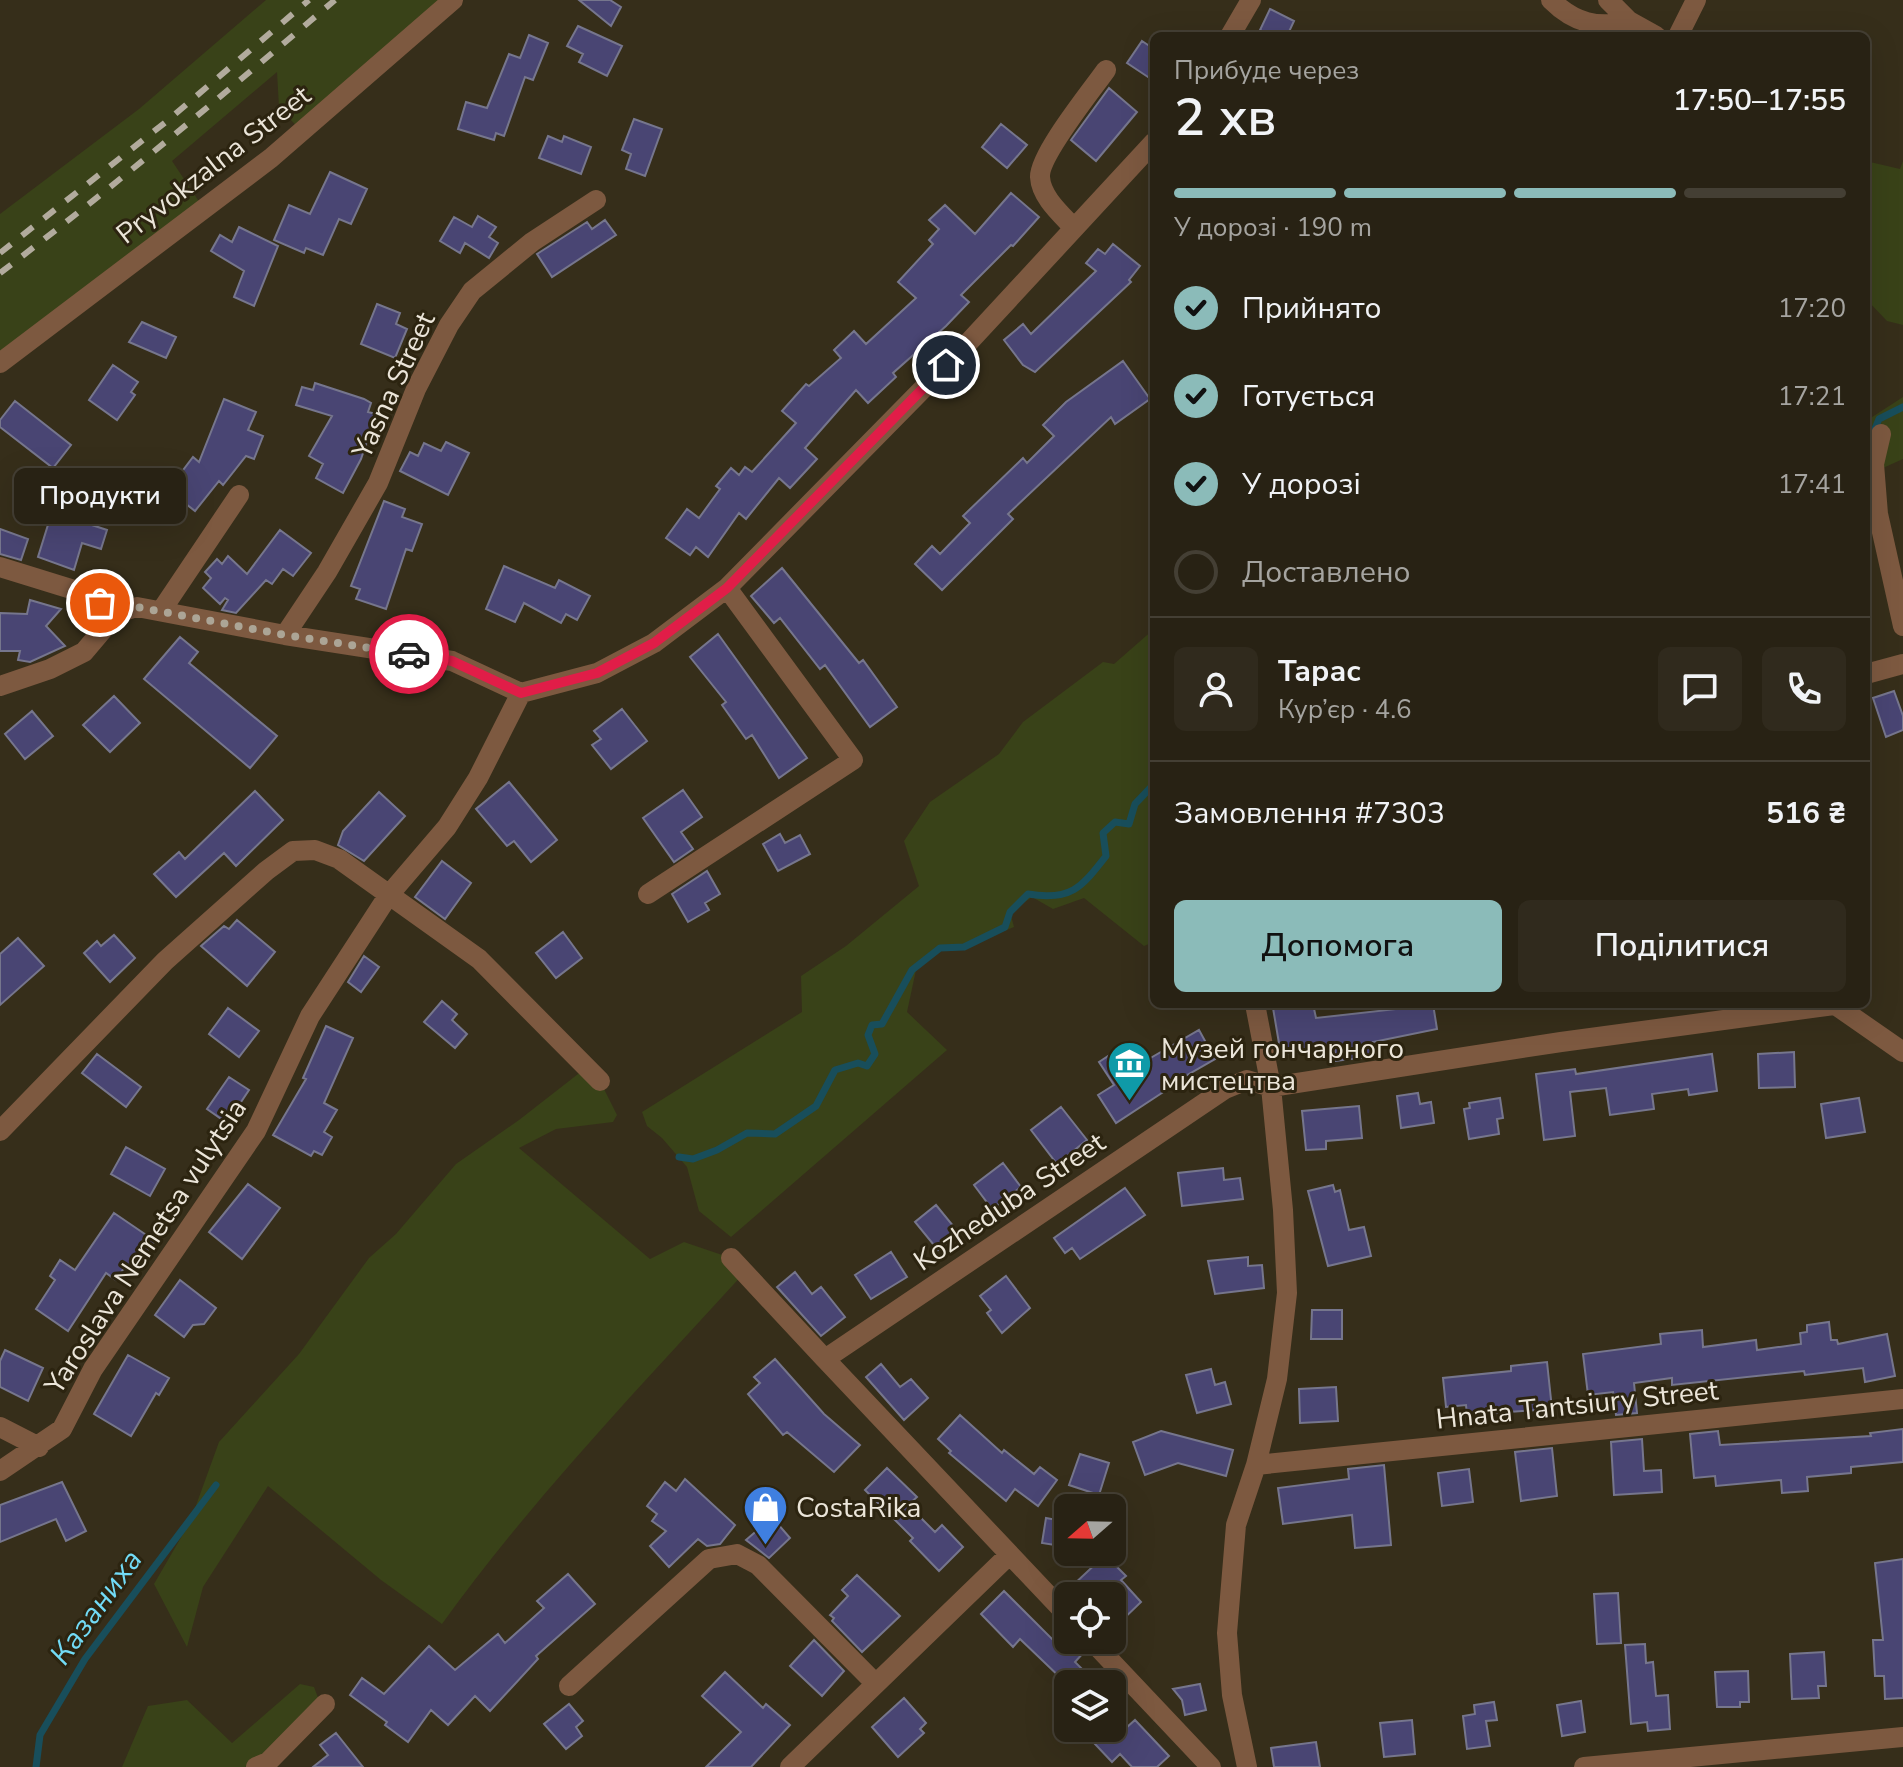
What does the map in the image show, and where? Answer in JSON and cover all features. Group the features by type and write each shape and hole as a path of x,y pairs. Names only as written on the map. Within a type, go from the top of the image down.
{"street":[{"name":"Pryvokzalna Street","path":"0,363 271,158 453,0"},
{"path":"1232,32 1251,0"},
{"path":"1551,0 1560,9 1586,23 1608,26 1629,21"},
{"path":"1608,0 1629,21 1649,32"},
{"path":"1680,32 1696,0"},
{"path":"1074,228 1049,201 1040,177 1045,157 1106,70"},
{"path":"0,686 50,669 84,652 117,613 137,607 285,635 452,661 521,693 597,673 654,643 727,588 968,343 1150,146"},
{"name":"Yasna Street","path":"285,635 327,572 378,483 416,389 449,325 472,291 532,242 596,200"},
{"path":"1881,434 1874,464 1878,514 1903,626"},
{"path":"161,611 239,495"},
{"path":"0,567 84,593 117,613"},
{"path":"648,894 853,760 727,588"},
{"path":"1870,673 1903,664"},
{"name":"Yaroslava Nemetsa vulytsia","path":"0,1471 62,1429 93,1369 256,1131 310,1016 388,896 447,827 478,778 521,693"},
{"path":"0,1131 165,961 266,871 293,851 315,850 339,859 479,959 600,1081"},
{"path":"1247,1767 1232,1695 1227,1633 1236,1525 1256,1465 1277,1379 1287,1293 1283,1210 1271,1087 1256,1008"},
{"name":"Kozheduba Street","path":"825,1359 1225,1089 1247,1080 1271,1087 1805,1008"},
{"path":"1840,1008 1903,1052"},
{"path":"731,1258 1054,1602"},
{"name":"Hnata Tantsiury Street","path":"1256,1465 1903,1399"},
{"path":"0,1427 39,1447"},
{"path":"569,1686 709,1559 737,1554 758,1565 876,1684"},
{"path":"790,1767 1008,1556"},
{"path":"1104,1654 1211,1767"},
{"path":"256,1767 268,1762 325,1704"},
{"path":"1584,1767 1903,1737"}],"green space":[{"path":"266,0 453,0 302,132 279,107 277,72 172,161 204,209 0,363 0,214 139,109"},
{"path":"1903,161 1903,325 1887,321 1870,303 1870,162 1900,169"},
{"path":"1903,397 1903,459 1870,476 1870,418"},
{"path":"1150,632 1150,944 1144,946 1084,898 1053,909 1032,897 1010,912 1014,927 955,951 940,948 916,970 907,1012 947,1050 731,1237 699,1211 687,1167 647,1126 642,1112 802,1012 801,976 846,946 919,886 904,841 930,802 999,754 1023,722 1103,662 1114,664"},
{"path":"587,1067 600,1081 617,1115 613,1122 556,1129 519,1148 650,1259 684,1242 731,1258 744,1273 550,1488 442,1624 381,1580 268,1486 203,1587 187,1647 154,1584 190,1522 219,1442 299,1354 369,1258 396,1234 456,1164"},
{"path":"300,1684 314,1687 320,1703 256,1767 122,1767 148,1706 187,1700 232,1743"}],"building":[{"path":"579,0 610,0 621,7 611,26"},
{"path":"1270,9 1294,21 1289,32 1260,30"},
{"path":"578,26 622,46 607,76 579,62 583,54 567,46"},
{"path":"529,35 548,43 533,80 525,77 504,136 496,133 494,140 458,129 466,102 487,108 509,54 520,58"},
{"path":"1142,41 1150,46 1150,78 1127,63"},
{"path":"1109,88 1137,112 1096,161 1071,140"},
{"path":"634,119 662,129 645,176 626,169 631,154 622,150"},
{"path":"1001,124 1027,145 1007,168 982,147"},
{"path":"548,136 562,142 564,136 591,147 581,174 539,158"},
{"path":"330,172 367,189 351,224 339,219 323,255 306,248 304,253 274,240 289,205 310,214"},
{"path":"1011,193 1039,217 961,295 969,302 893,373 896,377 868,403 856,390 805,448 817,459 790,488 779,478 746,519 739,513 708,557 696,547 690,555 666,538 687,509 699,518 720,489 716,486 731,468 739,475 745,467 752,472 796,423 782,411 806,384 809,386 841,358 834,350 854,331 866,344 916,298 898,282 933,244 929,240 939,229 929,220 945,205 975,234"},
{"path":"478,216 496,227 489,237 498,243 489,258 465,243 460,253 440,241 454,217 472,227"},
{"path":"605,220 616,235 552,277 537,254 587,222 592,229"},
{"path":"239,227 278,246 254,306 234,297 244,271 211,251 220,235 232,242"},
{"path":"1113,244 1140,266 1129,280 1131,282 1035,372 1023,365 1004,340 1023,324 1031,334 1096,271 1086,263 1098,249 1105,254"},
{"path":"377,304 400,313 396,324 407,329 395,358 361,344"},
{"path":"142,322 176,337 166,358 129,342"},
{"path":"1123,361 1150,399 1115,424 1111,417 1008,514 1013,519 942,590 915,564 932,546 940,554 970,523 963,516 1023,458 1027,463 1054,436 1043,425 1066,402"},
{"path":"113,365 138,382 131,392 135,395 117,420 89,400"},
{"path":"315,383 364,399 371,403 368,412 376,414 361,459 343,493 316,478 323,464 309,456 332,416 296,405 302,387 313,390"},
{"path":"224,399 256,412 248,430 263,436 254,459 246,456 223,485 219,481 195,511 168,490 193,457 199,462"},
{"path":"15,401 71,445 53,468 0,427 0,420"},
{"path":"446,442 469,453 448,495 400,471 410,452 418,456 424,443 441,451"},
{"path":"384,501 405,509 402,517 422,524 412,551 406,549 386,609 356,599 360,589 351,586"},
{"path":"52,512 107,530 101,549 82,543 74,570 38,557"},
{"path":"0,529 28,539 21,560 0,554"},
{"path":"280,530 311,553 293,576 283,569 272,584 266,580 236,613 222,610 228,600 225,598 220,604 203,588 211,578 205,572 217,559 222,564 228,556 247,574"},
{"path":"504,566 555,588 559,580 590,596 577,620 566,614 561,623 524,603 515,622 486,609"},
{"path":"782,568 859,663 863,660 897,707 870,727 825,665 820,669 780,618 774,623 751,596"},
{"path":"30,600 61,609 46,626 65,646 30,662 18,660 20,651 0,651 0,613 27,614"},
{"path":"718,634 807,758 779,778 752,735 746,739 722,705 726,702 690,657"},
{"path":"180,637 198,652 189,663 277,736 250,768 144,679"},
{"path":"1894,691 1903,716 1903,730 1886,737 1873,698"},
{"path":"114,696 140,723 110,752 83,725"},
{"path":"622,709 647,741 611,769 592,745 601,739 594,731"},
{"path":"32,711 53,736 25,759 5,734"},
{"path":"509,782 557,840 531,862 514,841 507,846 476,809"},
{"path":"683,790 702,817 681,832 693,849 674,862 643,818"},
{"path":"255,791 283,820 236,866 224,853 176,897 154,874 179,852 185,859"},
{"path":"379,792 405,816 364,861 338,845 343,831"},
{"path":"780,834 785,843 800,835 810,854 778,871 763,844"},
{"path":"442,861 471,883 445,919 415,897"},
{"path":"707,871 720,894 705,903 709,910 688,922 672,894"},
{"path":"237,920 275,952 247,986 201,946 224,926 229,929"},
{"path":"563,932 582,958 556,978 536,953"},
{"path":"114,935 135,958 110,982 84,953 97,941 101,946"},
{"path":"18,938 44,966 0,1005 0,954"},
{"path":"364,956 379,967 361,992 348,982"},
{"path":"442,1001 457,1014 452,1020 467,1034 455,1048 424,1022"},
{"path":"228,1008 259,1031 239,1057 209,1034"},
{"path":"1273,1008 1314,1008 1316,1018 1397,1008 1434,1008 1437,1029 1373,1042 1375,1056 1336,1061 1334,1046 1281,1055"},
{"path":"326,1026 353,1038 324,1103 337,1110 324,1132 332,1137 322,1155 314,1151 311,1156 273,1135 306,1079 303,1078"},
{"path":"1199,1030 1215,1059 1170,1085 1116,1123 1098,1095 1114,1085 1099,1062 1122,1047 1135,1067"},
{"path":"1794,1052 1795,1087 1759,1088 1758,1054"},
{"path":"97,1054 141,1087 126,1107 82,1073"},
{"path":"1712,1054 1717,1091 1689,1095 1688,1089 1652,1094 1654,1109 1610,1115 1606,1088 1570,1092 1575,1136 1544,1140 1536,1074 1575,1069 1576,1074"},
{"path":"229,1077 249,1090 227,1123 207,1109"},
{"path":"1418,1093 1420,1104 1431,1102 1434,1123 1401,1128 1397,1096"},
{"path":"1500,1098 1503,1118 1497,1119 1499,1134 1469,1139 1464,1109 1470,1108 1469,1103"},
{"path":"1859,1098 1865,1132 1826,1138 1821,1104"},
{"path":"1359,1106 1362,1138 1326,1141 1326,1149 1306,1150 1302,1111"},
{"path":"1061,1107 1087,1140 1057,1164 1031,1130"},
{"path":"126,1147 165,1169 150,1196 111,1174"},
{"path":"1003,1163 1021,1187 992,1209 974,1185"},
{"path":"1223,1168 1224,1180 1240,1178 1243,1199 1182,1206 1178,1173"},
{"path":"248,1184 280,1208 242,1259 209,1232"},
{"path":"1333,1185 1335,1192 1340,1190 1349,1230 1364,1227 1371,1256 1328,1266 1308,1191"},
{"path":"1125,1188 1145,1215 1080,1259 1072,1248 1065,1253 1054,1238"},
{"path":"936,1205 959,1233 938,1250 915,1222"},
{"path":"114,1213 155,1241 130,1273 124,1268 116,1280 106,1273 68,1331 36,1309 55,1280 50,1276 60,1260 75,1270"},
{"path":"891,1252 907,1277 871,1299 855,1275"},
{"path":"1248,1257 1248,1266 1262,1265 1264,1288 1215,1294 1208,1261"},
{"path":"795,1272 812,1294 821,1287 845,1317 821,1336 777,1287"},
{"path":"1006,1276 1030,1308 1002,1333 987,1313 991,1310 980,1296"},
{"path":"180,1280 216,1308 204,1324 193,1325 184,1337 155,1315"},
{"path":"1312,1310 1342,1310 1342,1339 1311,1339"},
{"path":"1829,1322 1831,1340 1837,1340 1838,1344 1887,1334 1895,1376 1865,1382 1863,1368 1672,1385 1672,1378 1634,1383 1637,1413 1616,1415 1613,1392 1588,1395 1583,1354 1661,1344 1660,1334 1702,1330 1703,1347 1756,1340 1757,1350 1801,1344 1800,1333 1807,1332 1807,1325"},
{"path":"5,1350 43,1368 28,1401 0,1387 0,1361"},
{"path":"128,1355 169,1378 159,1395 156,1393 131,1436 94,1414"},
{"path":"775,1359 824,1414 860,1445 834,1472 787,1432 783,1435 748,1394 760,1383 754,1377"},
{"path":"1547,1362 1552,1409 1467,1415 1466,1405 1446,1407 1443,1378 1511,1371 1511,1366"},
{"path":"881,1364 900,1387 911,1379 928,1398 904,1420 866,1377"},
{"path":"1211,1369 1215,1385 1225,1382 1231,1404 1197,1413 1186,1375"},
{"path":"1336,1387 1338,1421 1300,1423 1299,1389"},
{"path":"960,1415 1002,1453 1004,1450 1034,1474 1040,1467 1057,1480 1038,1506 1015,1489 1006,1501 949,1453 951,1451 938,1439"},
{"path":"1903,1429 1903,1462 1851,1467 1851,1473 1807,1477 1808,1491 1782,1493 1781,1480 1716,1486 1715,1476 1694,1478 1690,1434 1718,1431 1720,1445 1871,1436 1870,1433"},
{"path":"1161,1431 1233,1450 1226,1476 1178,1463 1145,1475 1133,1442"},
{"path":"1642,1439 1644,1471 1661,1470 1662,1492 1614,1495 1611,1442"},
{"path":"1552,1448 1557,1496 1521,1501 1515,1452"},
{"path":"1080,1454 1109,1463 1099,1494 1069,1485"},
{"path":"1384,1465 1391,1545 1355,1548 1352,1515 1283,1524 1278,1488 1349,1479 1348,1469"},
{"path":"887,1468 917,1497 908,1505 935,1532 942,1525 963,1547 939,1571 910,1541 913,1538 865,1490"},
{"path":"1469,1469 1473,1502 1442,1506 1438,1473"},
{"path":"685,1479 735,1525 720,1544 707,1546 698,1539 669,1567 650,1546 666,1531 652,1521 657,1514 647,1506 665,1482 676,1491"},
{"path":"62,1482 86,1531 66,1541 56,1519 0,1542 0,1505"},
{"path":"1046,1518 1054,1519 1054,1545 1042,1543"},
{"path":"777,1523 790,1538 769,1558 746,1540 761,1527 766,1532"},
{"path":"1903,1559 1903,1698 1885,1699 1884,1676 1875,1676 1873,1640 1883,1640 1875,1563"},
{"path":"1093,1566 1116,1566 1126,1576 1121,1580 1123,1582 1076,1582"},
{"path":"568,1574 595,1604 536,1656 538,1659 490,1711 475,1696 448,1725 431,1710 408,1742 350,1695 362,1678 384,1694 429,1646 455,1670 498,1634 505,1643 544,1608 537,1601"},
{"path":"857,1575 900,1616 862,1652 832,1621 834,1618 830,1615 848,1596 842,1590"},
{"path":"1126,1586 1141,1602 1126,1616"},
{"path":"1004,1591 1054,1641 1054,1654 1082,1654 1075,1662 1083,1670 1054,1672 1020,1639 1013,1647 981,1614"},
{"path":"1618,1593 1621,1643 1597,1644 1594,1594"},
{"path":"814,1640 844,1671 822,1696 790,1666"},
{"path":"1645,1644 1646,1663 1653,1662 1656,1696 1668,1695 1670,1729 1648,1731 1647,1722 1631,1724 1625,1645"},
{"path":"1824,1652 1826,1686 1818,1686 1819,1698 1792,1699 1790,1654"},
{"path":"1748,1671 1749,1702 1740,1702 1740,1707 1717,1707 1715,1672"},
{"path":"725,1672 763,1708 766,1704 790,1725 751,1767 706,1767 741,1732 702,1696"},
{"path":"1200,1684 1206,1710 1185,1715 1182,1700 1173,1689"},
{"path":"904,1698 926,1723 920,1729 924,1733 898,1757 872,1727"},
{"path":"1581,1701 1585,1732 1562,1736 1557,1705"},
{"path":"1494,1702 1497,1720 1486,1721 1490,1746 1467,1749 1463,1716 1475,1714 1474,1705"},
{"path":"569,1704 583,1721 576,1727 582,1736 566,1749 544,1724"},
{"path":"1135,1720 1169,1756 1157,1767 1132,1767 1120,1754 1112,1762 1095,1744 1126,1742 1126,1728"},
{"path":"1412,1720 1415,1754 1384,1757 1380,1723"},
{"path":"336,1733 363,1767 313,1767 328,1755 320,1745"},
{"path":"1316,1742 1320,1767 1274,1767 1271,1748"}],"waterway":[{"name":"Казаниха","path":"1870,440 1879,419 1903,407"},
{"name":"Казаниха","path":"679,1157 693,1159 747,1133 775,1134 816,1106 835,1070 858,1063 867,1066 875,1054 868,1035 872,1025 882,1024 912,970 940,948 964,947 1005,927 1010,912 1028,894 1055,896 1082,884 1106,856 1103,833 1115,822 1129,824 1135,804 1150,788"},
{"name":"Казаниха","path":"36,1767 40,1735 85,1659 216,1485"}],"railway":[{"path":"0,253 167,121 309,0"},
{"path":"0,273 128,173 335,0"}],"way so far":[{"path":"100,603 117,613 137,607 409,654"}],"place":[{"name":"Продукти","path":"100,603"},
{"name":"Музей гончарного мистецтва","path":"1130,1103"},
{"name":"CostaRika","path":"765,1546"}],"route":[{"path":"409,654 452,661 521,693 597,673 654,643 727,588 946,365"}]}
